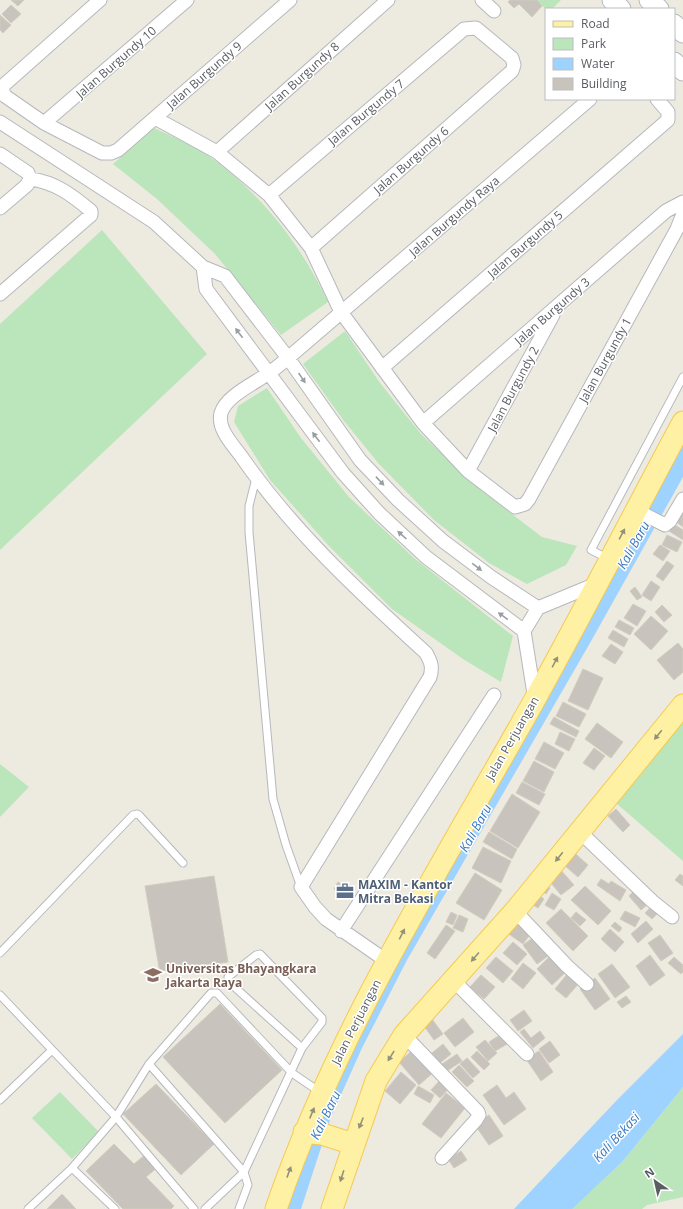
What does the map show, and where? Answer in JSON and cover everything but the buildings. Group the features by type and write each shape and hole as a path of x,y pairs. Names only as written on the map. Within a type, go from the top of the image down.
{"main road":[{"name":"Jalan Perjuangan","path":"276,1209 321,1093 357,1017 388,962 419,901 535,700 609,559 639,511 683,422"},
{"path":"332,1209 343,1141 370,1102 376,1081 404,1036 454,981 514,911 683,705"},
{"path":"306,1132 322,1134 343,1141"}],"street":[{"path":"44,123 5,96 2,90 4,85 100,0"},
{"name":"Jalan Burgundy 10","path":"44,123 187,0"},
{"name":"Jalan Burgundy 9","path":"44,123 102,153 111,153 118,150 290,0"},
{"name":"Jalan Burgundy 8","path":"217,152 388,0"},
{"path":"482,0 494,11"},
{"path":"612,0 620,8"},
{"path":"649,0 658,8"},
{"path":"675,25 683,33 675,41"},
{"name":"Jalan Burgundy 7","path":"269,195 464,29 476,28 512,58 514,64 512,71"},
{"path":"675,63 683,71"},
{"name":"Jalan Burgundy 6","path":"311,248 512,71"},
{"name":"Jalan Burgundy Raya","path":"301,887 424,687 432,668 426,653 353,587 307,540 256,478 224,431 221,422 221,413 235,395 269,373 288,358 589,100"},
{"name":"Jalan Burgundy 5","path":"382,368 668,120 668,112 659,100"},
{"path":"155,118 217,152 269,195 311,248 341,312 423,423 468,472"},
{"path":"0,122 154,222 203,267 225,276 288,358 360,460 398,500 443,541 491,578 538,608"},
{"path":"0,154 28,172 29,182"},
{"path":"0,208 29,182 44,181 66,191 91,211 89,218 0,294"},
{"name":"Jalan Burgundy 3","path":"423,423 558,307 666,211 683,202"},
{"name":"Jalan Burgundy 1","path":"468,472 511,505 515,507 525,504 677,229 683,214"},
{"path":"203,267 206,289 343,473 379,513 426,557 524,631"},
{"name":"Jalan Burgundy 2","path":"468,472 558,307"},
{"path":"639,511 665,525 670,522 683,499"},
{"path":"535,700 524,631 538,608 596,584"},
{"path":"341,931 494,695"},
{"path":"580,832 652,901 672,917"},
{"path":"301,887 319,911 341,931 388,962"},
{"path":"514,911 567,966 587,984"},
{"path":"454,981 527,1054"},
{"path":"404,1036 478,1112 479,1115 442,1158"}],"lane":[{"path":"609,559 591,550 683,377"},
{"path":"256,478 249,506 249,532 273,799 284,839 301,887"},
{"path":"0,953 133,815 139,815 183,862"},
{"path":"205,1209 244,1172 292,1073 302,1048 322,1022 322,1018 258,954 228,977 228,982 302,1048"},
{"path":"28,1209 72,1168 116,1117 149,1064 211,993 214,992 292,1073 321,1093"},
{"path":"0,995 116,1117 194,1209"},
{"path":"0,1100 52,1050"},
{"path":"149,1064 244,1172 248,1185 239,1209"},
{"path":"72,1168 115,1209"},
{"path":"233,1209 242,1200"}],"green space":[{"path":"536,0 561,0 553,8 545,8"},
{"path":"154,128 187,143 206,154 226,169 261,202 277,220 305,259 328,302 281,335 215,254 157,199 113,164"},
{"path":"102,230 207,354 0,550 0,324"},
{"path":"345,331 380,383 421,434 483,492 542,537 577,546 566,565 527,584 489,563 434,520 379,464 344,421 303,364"},
{"path":"267,388 301,438 349,497 414,558 513,636 501,682 463,659 392,609 329,546 270,480 234,422 238,406"},
{"path":"683,720 683,861 616,803"},
{"path":"0,764 29,787 0,817"},
{"path":"683,1087 683,1197 647,1205 642,1209 571,1209 623,1161"},
{"path":"60,1092 99,1132 72,1159 32,1118"}],"water":[{"name":"Kali Baru","path":"683,442 683,477 590,643 407,960 362,1048 331,1117 301,1209 282,1209 319,1105"},
{"name":"Kali Bekasi","path":"683,1034 683,1087 623,1161 572,1209 514,1209 617,1100"}],"place":[{"name":"MAXIM - Kantor Mitra Bekasi","path":"345,891"},
{"name":"Universitas Bhayangkara Jakarta Raya","path":"153,975"}]}
